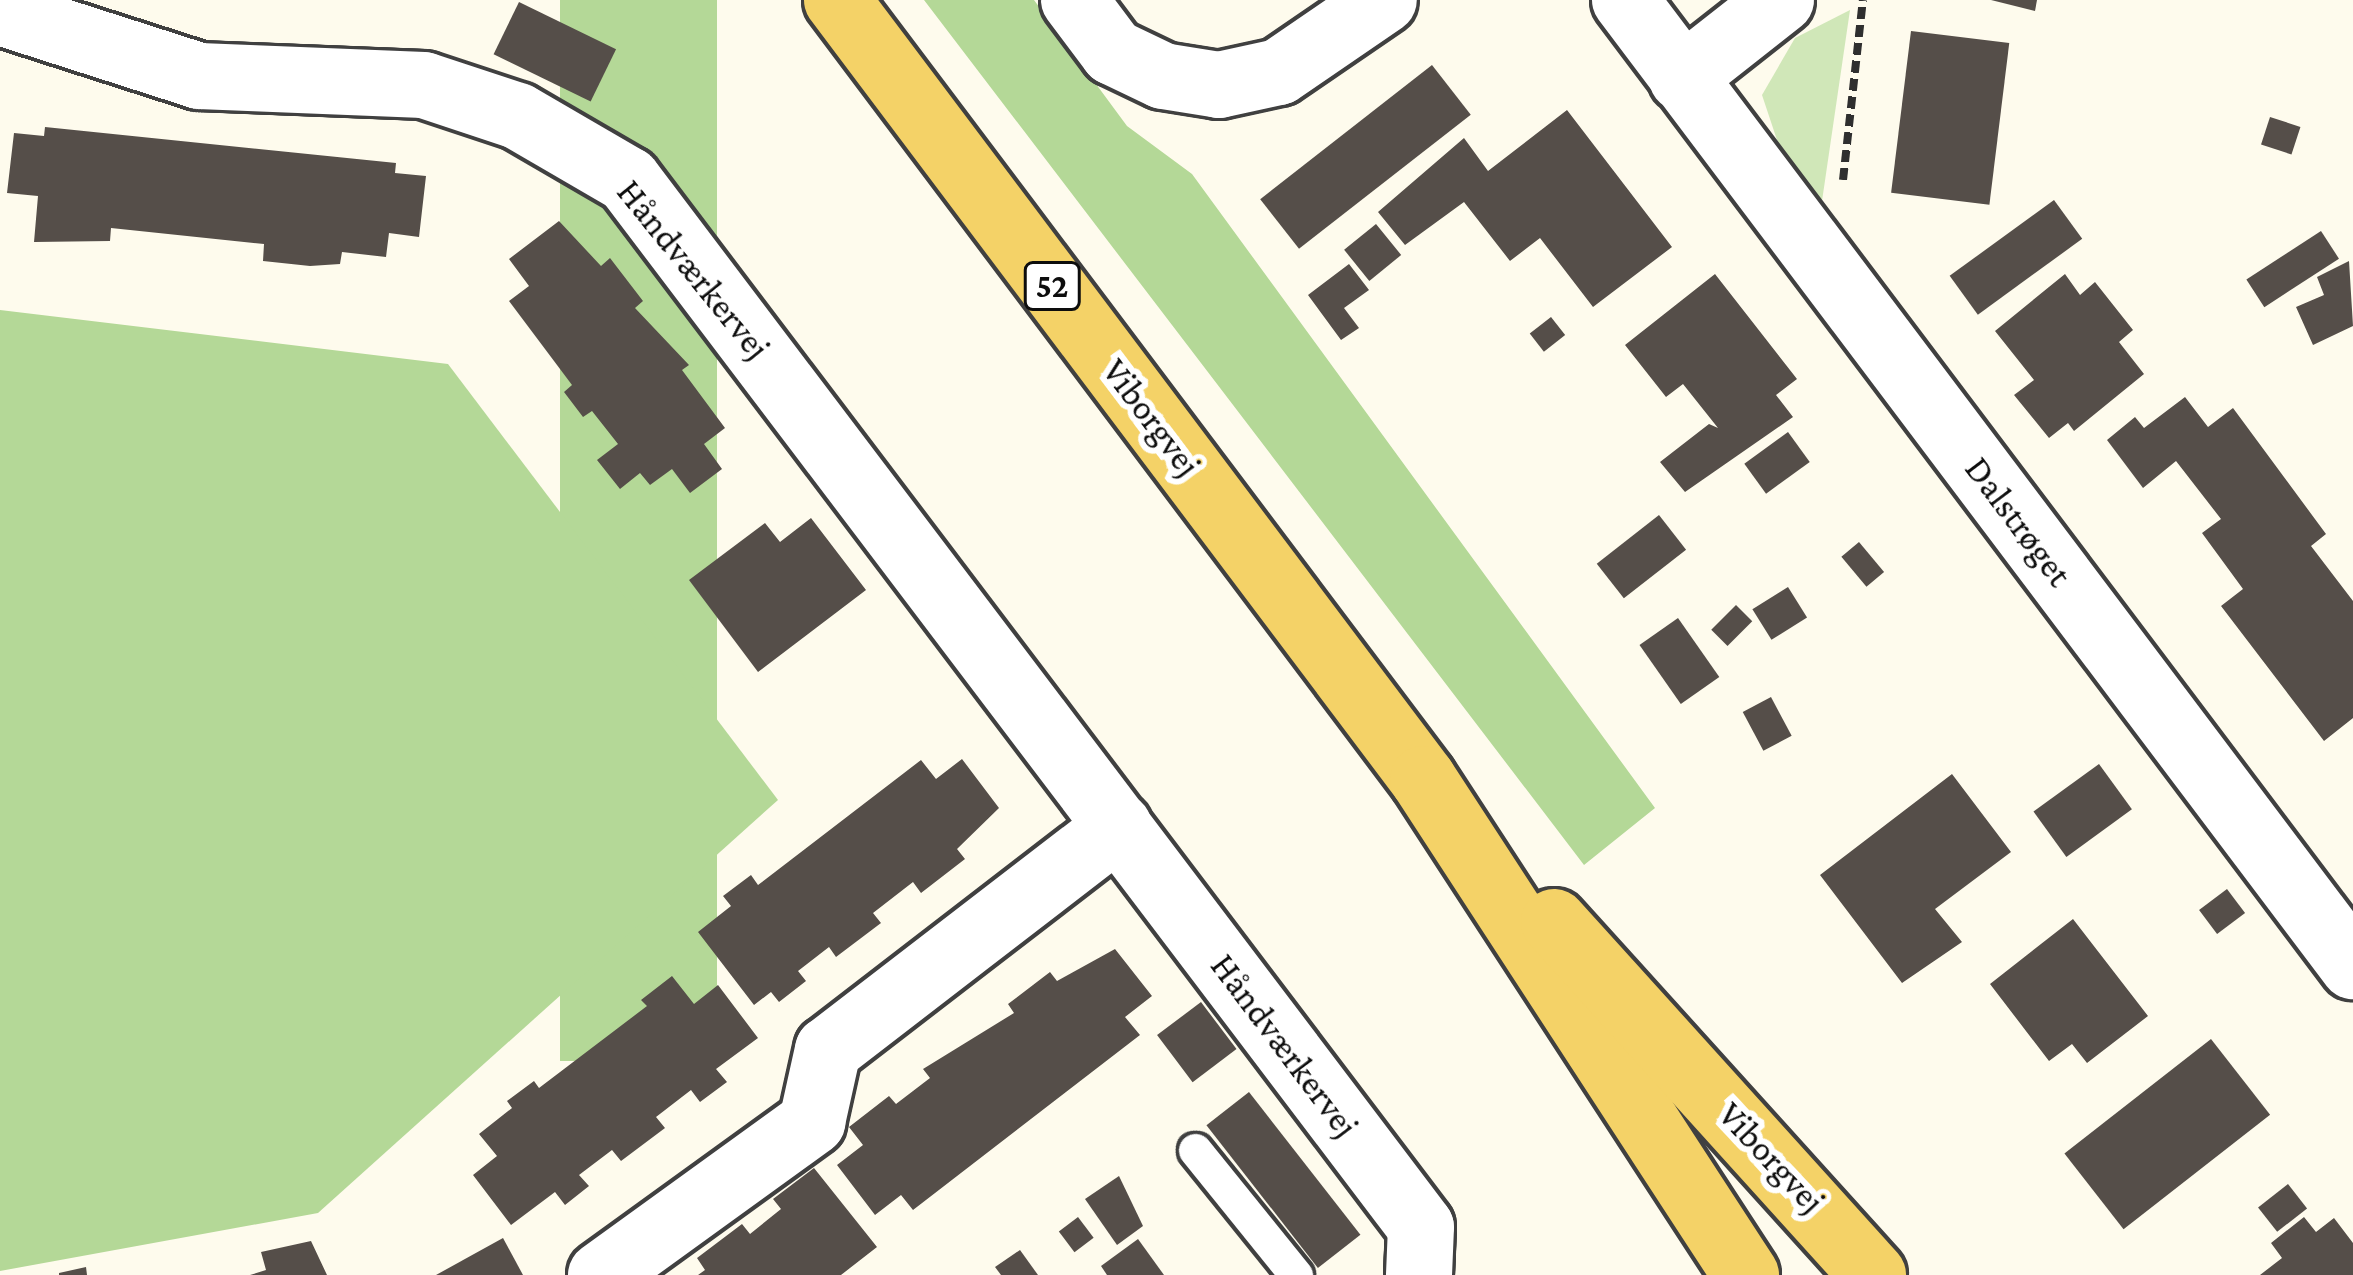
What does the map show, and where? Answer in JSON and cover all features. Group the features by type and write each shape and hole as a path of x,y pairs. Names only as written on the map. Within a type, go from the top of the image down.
{"main road":[{"name":"Viborgvej","path":"837,0 1423,779 1746,1275"},
{"name":"Viborgvej","path":"1423,779 1874,1275"}],"street":[{"path":"1074,0 1113,52 1163,76 1220,85 1279,73 1384,0"},
{"name":"Dalstrøget","path":"1625,0 2353,966"},
{"path":"1682,78 1781,0"},
{"name":"Håndværkervej","path":"0,12 71,41 199,76 424,85 518,116 628,180 1421,1227 1419,1275"},
{"path":"602,1275 812,1122 828,1050 1119,826"}],"lane":[{"path":"1195,1150 1296,1275"}],"path":[{"path":"1833,277 1863,0"}],"green space":[{"path":"560,0 717,0 717,1061 560,1061"},
{"path":"924,0 1034,0 1127,126 1192,174 1655,808 1584,865"},
{"path":"1850,10 1822,201 1779,146 1762,95 1795,38"},
{"path":"0,310 448,364 778,800 318,1213 0,1271"}],"building":[{"path":"1991,0 2037,0 2035,11"},
{"path":"519,2 616,49 591,101 494,54"},
{"path":"1911,31 2009,43 1989,205 1891,193"},
{"path":"1432,65 1471,115 1299,249 1260,199"},
{"path":"1567,110 1672,247 1593,307 1540,238 1510,261 1464,202 1405,245 1378,212 1464,138 1488,171"},
{"path":"2270,117 2300,127 2291,154 2261,145"},
{"path":"45,127 396,163 395,173 426,176 419,237 389,233 386,257 342,252 340,264 310,266 263,261 264,244 111,228 110,241 34,242 38,196 7,193 14,133 44,136"},
{"path":"2054,200 2082,239 1978,315 1950,276"},
{"path":"559,221 601,266 610,258 643,301 635,308 689,365 682,370 725,428 704,444 722,469 690,493 672,469 650,485 640,473 620,489 597,460 618,444 592,411 583,417 564,392 572,385 509,301 529,286 509,259"},
{"path":"1376,224 1401,255 1369,281 1344,250"},
{"path":"2321,231 2339,259 2264,307 2246,279"},
{"path":"2349,261 2353,326 2313,345 2296,307 2324,295 2317,277"},
{"path":"1349,264 1369,290 1344,308 1359,328 1341,340 1308,295"},
{"path":"1715,274 1797,379 1776,395 1793,417 1685,492 1660,462 1709,424 1718,428 1683,384 1666,397 1625,345"},
{"path":"2065,274 2080,295 2095,282 2133,330 2119,342 2144,374 2074,431 2068,423 2049,438 2014,395 2034,380 1995,331"},
{"path":"1551,317 1565,335 1544,352 1530,334"},
{"path":"2185,397 2208,427 2233,408 2326,534 2311,546 2353,601 2353,718 2324,741 2221,606 2243,589 2202,533 2221,519 2176,461 2143,488 2107,440 2135,417 2144,428"},
{"path":"1788,432 1810,462 1766,494 1744,464"},
{"path":"1659,515 1686,550 1624,598 1597,564"},
{"path":"811,518 866,590 758,672 689,580 765,523 780,542"},
{"path":"1859,542 1884,572 1866,587 1841,557"},
{"path":"1788,587 1807,618 1771,640 1752,609"},
{"path":"1736,605 1752,621 1728,646 1711,630"},
{"path":"1678,618 1719,677 1681,704 1639,645"},
{"path":"1771,697 1792,736 1763,751 1743,712"},
{"path":"962,759 999,808 957,849 965,859 921,893 913,882 873,913 881,923 836,957 829,947 798,971 806,981 779,1002 771,992 754,1005 698,932 731,906 723,896 751,875 758,885 921,760 936,779"},
{"path":"2099,764 2132,809 2066,857 2033,812"},
{"path":"1952,774 2011,852 1935,909 1962,942 1902,983 1820,875"},
{"path":"2227,889 2245,913 2217,934 2199,910"},
{"path":"2073,919 2148,1016 2087,1063 2072,1044 2049,1061 1990,984"},
{"path":"1115,949 1152,996 1125,1017 1140,1035 913,1210 901,1195 875,1215 837,1165 863,1145 849,1127 889,1096 896,1104 930,1078 923,1069 1014,1013 1008,1004 1050,972 1057,981"},
{"path":"672,976 694,1004 718,985 758,1038 716,1069 727,1082 700,1102 691,1090 656,1117 665,1128 621,1161 612,1150 579,1175 589,1186 565,1205 555,1192 511,1225 473,1175 497,1156 479,1134 512,1108 507,1101 534,1081 539,1088 647,1006 641,1000"},
{"path":"1201,1002 1237,1049 1193,1082 1157,1035"},
{"path":"2211,1039 2270,1115 2124,1229 2064,1154"},
{"path":"1249,1092 1360,1235 1318,1268 1206,1125"},
{"path":"814,1168 877,1247 841,1275 698,1275 705,1270 697,1258 742,1224 750,1234 781,1209 773,1199"},
{"path":"1119,1176 1143,1226 1117,1245 1085,1199"},
{"path":"2288,1184 2307,1208 2277,1232 2258,1207"},
{"path":"1078,1217 1094,1238 1074,1252 1059,1231"},
{"path":"2304,1217 2316,1232 2334,1218 2353,1243 2353,1275 2260,1275 2282,1258 2271,1243"},
{"path":"503,1238 523,1275 436,1275"},
{"path":"1138,1239 1164,1275 1107,1275 1101,1266"},
{"path":"311,1241 327,1275 250,1275 266,1270 261,1252"},
{"path":"1020,1250 1038,1275 1001,1275 995,1267"},
{"path":"86,1267 87,1275 59,1275 59,1273"}]}
